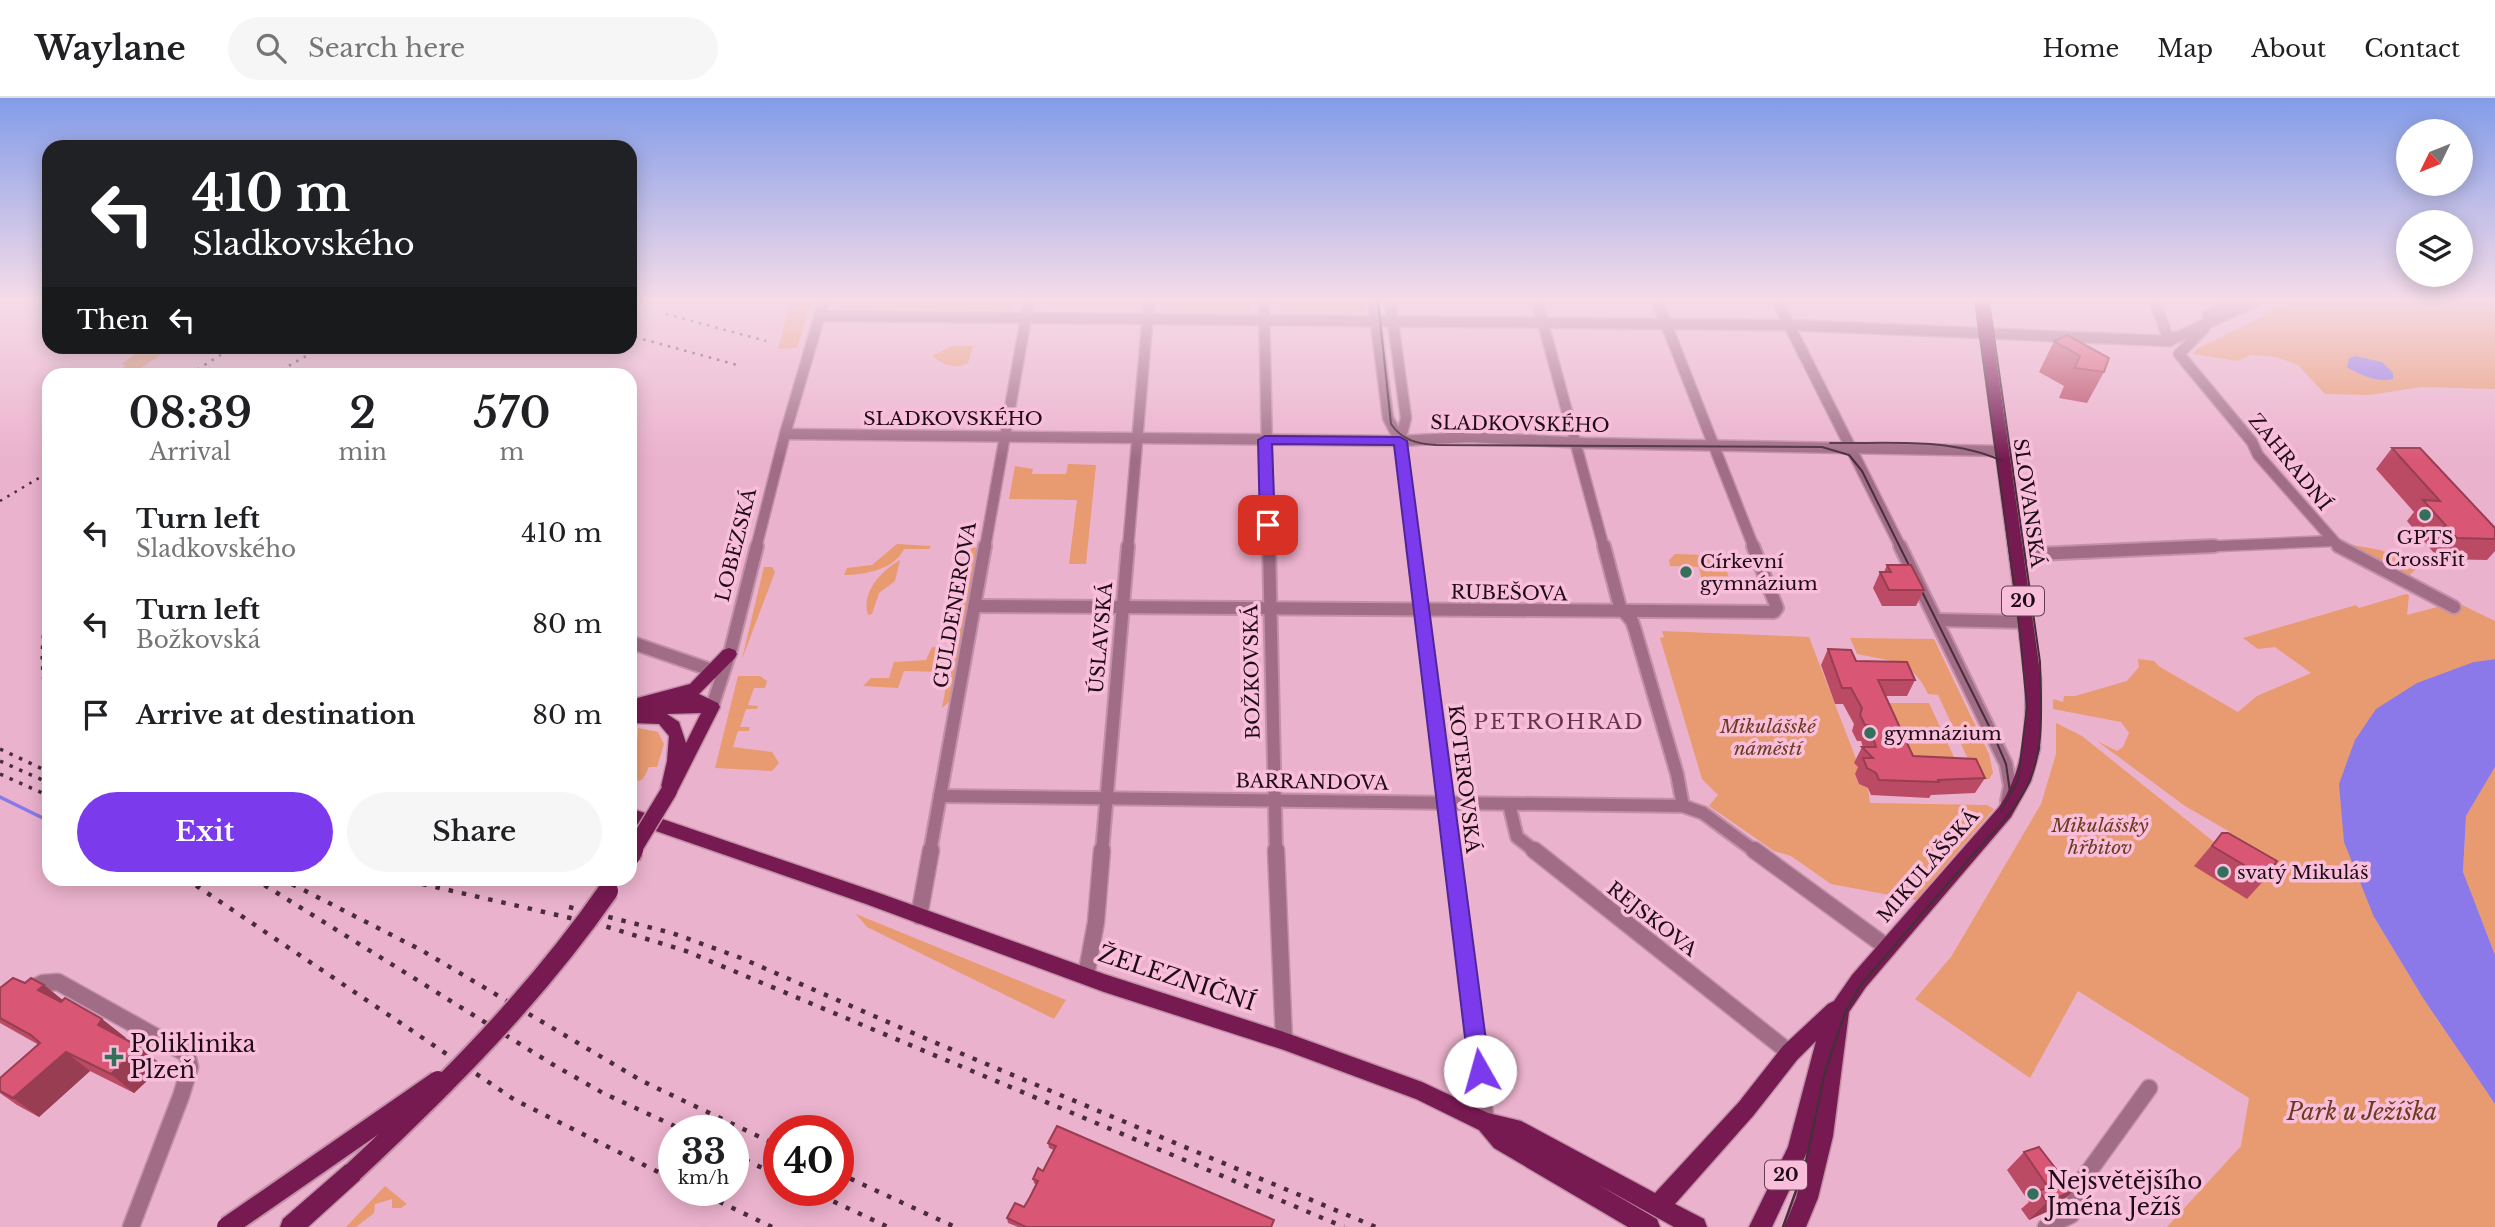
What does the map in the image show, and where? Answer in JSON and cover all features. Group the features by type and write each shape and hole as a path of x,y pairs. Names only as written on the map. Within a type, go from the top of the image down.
{"main road":[{"name":"SLOVANSKÁ","path":"1989,354 2026,622 2035,706 2032,752"},
{"path":"637,704 695,689 719,673 729,654"},
{"path":"656,698 690,696 714,700"},
{"path":"637,714 656,708 714,700"},
{"path":"637,844 669,791 714,700"},
{"path":"637,717 657,718 676,730 679,743 669,791"},
{"name":"MIKULÁŠSKÁ","path":"1760,1227 1795,1158 1821,1051 1844,1002 1888,947 2006,812 2024,783 2032,752"},
{"name":"ŽELEZNIČNÍ","path":"637,817 1422,1091 1486,1123 1514,1128 1694,1226"},
{"path":"291,1227 407,1122 472,1058 561,955 610,886"},
{"path":"1659,1205 1746,1109 1790,1053 1844,1002"},
{"name":"MIKULÁŠSKÁ","path":"1795,1227 1814,1175 1844,1002"},
{"path":"227,1227 472,1058"},
{"path":"1486,1123 1501,1141 1649,1227"}],"street":[{"name":"LOBEZSKÁ","path":"729,654 785,434 809,354"},
{"name":"GULDENEROVA","path":"919,916 1020,354"},
{"name":"ÚSLAVSKÁ","path":"1086,976 1096,922 1146,354"},
{"name":"BOŽKOVSKÁ","path":"1264,354 1284,1041"},
{"name":"KOTEROVSKÁ","path":"1379,354 1388,418 1400,441"},
{"name":"KOTEROVSKÁ","path":"1396,354 1405,418 1400,441 1486,1123"},
{"path":"1552,354 1620,607 1635,630 1677,774 1683,806 1703,813 1888,947"},
{"path":"1623,612 1771,613 1777,608 1677,354"},
{"path":"1803,354 2006,764 2010,786 2006,812"},
{"name":"ZAHRADNÍ","path":"2179,354 2252,442 2258,455 2332,541 2344,551 2454,607"},
{"name":"SLADKOVSKÉHO","path":"785,434 1400,441 1432,438 2003,451"},
{"path":"2017,555 2332,541"},
{"name":"RUBEŠOVA","path":"975,606 1623,612"},
{"path":"1936,618 2026,622"},
{"path":"637,644 719,673 714,700"},
{"name":"BARRANDOVA","path":"940,796 1683,806"},
{"name":"REJSKOVA","path":"1509,804 1517,837 1790,1053"},
{"path":"17,1000 43,983 58,982 187,1054 190,1067 181,1096 131,1227"},
{"path":"2046,1227 2071,1215 2079,1185 2148,1088"}],"green space":[{"path":"136,354 162,354 141,368 122,368 126,366 122,364"},
{"path":"971,354 968,363 958,366 950,366 932,356"},
{"path":"2193,354 2495,354 2495,389 2421,387 2370,395 2325,394 2298,365 2276,357 2251,355 2238,361"},
{"path":"1068,464 1096,465 1086,564 1069,564 1077,500 1009,499 1015,466 1033,469 1032,474 1066,474"},
{"path":"897,544 931,546 929,549 904,549 894,562 878,570 844,575 847,568 872,565"},
{"path":"2348,544 2380,550 2421,565 2407,577"},
{"path":"972,545 978,550 950,701 942,708"},
{"path":"1675,554 1707,555 1709,561 1723,561 1731,590 1723,590 1721,585 1709,585 1710,590 1702,589 1699,567 1670,566 1669,560"},
{"path":"900,560 895,581 879,593 872,614 868,615 867,598 874,583"},
{"path":"764,567 772,567 775,572 742,659"},
{"name":"Park u Ježíška","path":"2409,595 2407,615 2456,602 2495,621 2495,659 2474,662 2374,917 2423,998 2495,1104 2495,1227 2167,1227 2241,1146 2249,1098 2078,991 2030,1078 1915,999 1951,957 2041,804 2056,754 2056,723 2082,736 2219,846 2230,832 2185,806 2097,741 2117,751 2123,747 2129,733 2121,722 2053,709 2053,699 2063,702 2064,696 2075,696 2127,681 2139,667 2138,659 2154,661 2238,712 2257,696 2311,673 2275,647 2258,649 2243,638 2356,605 2359,608"},
{"name":"Mikulášské náměstí","path":"1662,631 1809,637 1860,769 1855,775 1859,784 1868,788 1870,803 1987,805 1994,809 1916,900 1831,884 1791,856 1774,851 1709,806 1718,795 1702,779 1660,638 1664,637"},
{"path":"1850,638 1934,639 1989,754 1993,773 1989,779 1978,780 1938,695 1928,694 1908,668 1857,654"},
{"path":"932,647 947,648 943,672 904,671 898,688 863,686 871,678 889,678 894,662 926,660"},
{"path":"738,676 760,676 767,681 765,688 754,688 748,705 758,706 757,709 746,709 740,727 750,727 749,731 738,731 733,747 772,752 779,763 772,771 715,768"},
{"path":"1886,703 1929,703 1954,757 1910,757"},
{"path":"638,728 658,732 664,744 657,767 649,767 639,781 637,780"},
{"path":"2495,767 2495,955 2463,873 2466,816"},
{"path":"856,914 1066,1000 1054,1019 867,927"},
{"path":"385,1186 407,1204 401,1208 392,1208 392,1199 375,1204 374,1213 356,1227 346,1227"}],"shaded area":[{"path":"2355,356 2382,362 2393,373 2393,379 2369,378 2347,367 2349,358"},
{"path":"2495,659 2495,767 2466,816 2463,872 2495,955 2495,1104 2423,998 2374,917 2344,842 2339,784 2355,740 2376,709 2417,683 2474,662"}],"building":[{"path":"2076,354 2101,354 2109,358 2104,372 2075,368 2080,356"},
{"path":"2392,448 2420,448 2495,528 2495,539 2457,538 2423,500 2440,501"},
{"path":"1887,565 1911,565 1924,590 1889,590 1880,572 1891,572"},
{"path":"1828,649 1851,650 1856,661 1907,662 1915,680 1878,680 1913,756 1976,759 1985,778 1938,780 1939,782 1879,780 1876,773 1867,768 1863,758 1873,758 1862,747 1876,747 1869,725 1865,725 1860,715 1862,708 1851,688 1842,688"},
{"path":"2222,833 2228,833 2277,861 2266,878 2212,846"},
{"path":"13,978 25,983 31,978 44,985 38,990 61,1002 65,998 102,1019 98,1025 140,1047 111,1074 66,1052 13,1098 0,1091 0,1078 40,1043 0,1018 0,988"},
{"path":"1057,1126 1274,1220 1271,1227 1026,1227 1007,1218 1015,1203 1024,1207 1030,1197 1038,1181 1033,1179 1038,1168 1043,1171 1056,1146 1048,1143"},
{"path":"2039,1147 2073,1191 2047,1202 2039,1191 2048,1187 2024,1152"}],"waterway":[{"path":"0,797 42,818"}],"tram line":[{"path":"1384,354 1391,424 1400,434 1416,442 1436,445 1822,447 1849,455 1862,471 1994,736 2006,764 2010,792"},
{"path":"1982,354 1997,459"},
{"path":"1976,852 2002,823 2024,792 2036,762 2041,729 2040,662 1996,354"},
{"path":"1830,443 1939,445 1982,453 1997,459"},
{"path":"1997,459 2002,461"},
{"path":"1997,459 2018,614 2027,707 2018,780 2001,811"},
{"path":"1783,1227 1805,1166 1825,1072 1845,1013 1860,986 1977,850"}],"railway":[{"path":"200,368 222,354"},
{"path":"285,368 310,354"},
{"path":"696,354 737,365"},
{"path":"0,501 42,476"},
{"path":"0,749 42,769"},
{"path":"0,761 42,780"},
{"path":"0,774 42,793"},
{"path":"197,886 515,1100 658,1172"},
{"path":"266,886 552,1064 603,1093 658,1118"},
{"path":"296,886 421,950 642,1081 763,1138"},
{"path":"431,886 601,925 686,951 1344,1227"},
{"path":"569,907 672,933 741,958 929,1040 1376,1227"},
{"path":"749,1162 763,1168"},
{"path":"854,1180 955,1227"},
{"path":"728,1206 772,1227"},
{"path":"843,1206 888,1227"}],"place":[{"name":"GPTS CrossFit","path":"2425,515"},
{"name":"Církevní gymnázium","path":"1686,572"},
{"name":"gymnázium","path":"1870,733"},
{"name":"svatý Mikuláš","path":"2223,872"},
{"name":"Poliklinika Plzeň","path":"114,1057"},
{"name":"Nejsvětějšího Jména Ježíš","path":"2033,1194"}],"district":[{"name":"PETROHRAD","path":"1559,722"}],"route":[{"path":"1268,525 1265,440 1400,441 1480,1071"}],"park label":[{"name":"Mikulášský hřbitov","path":"2100,836"}]}
